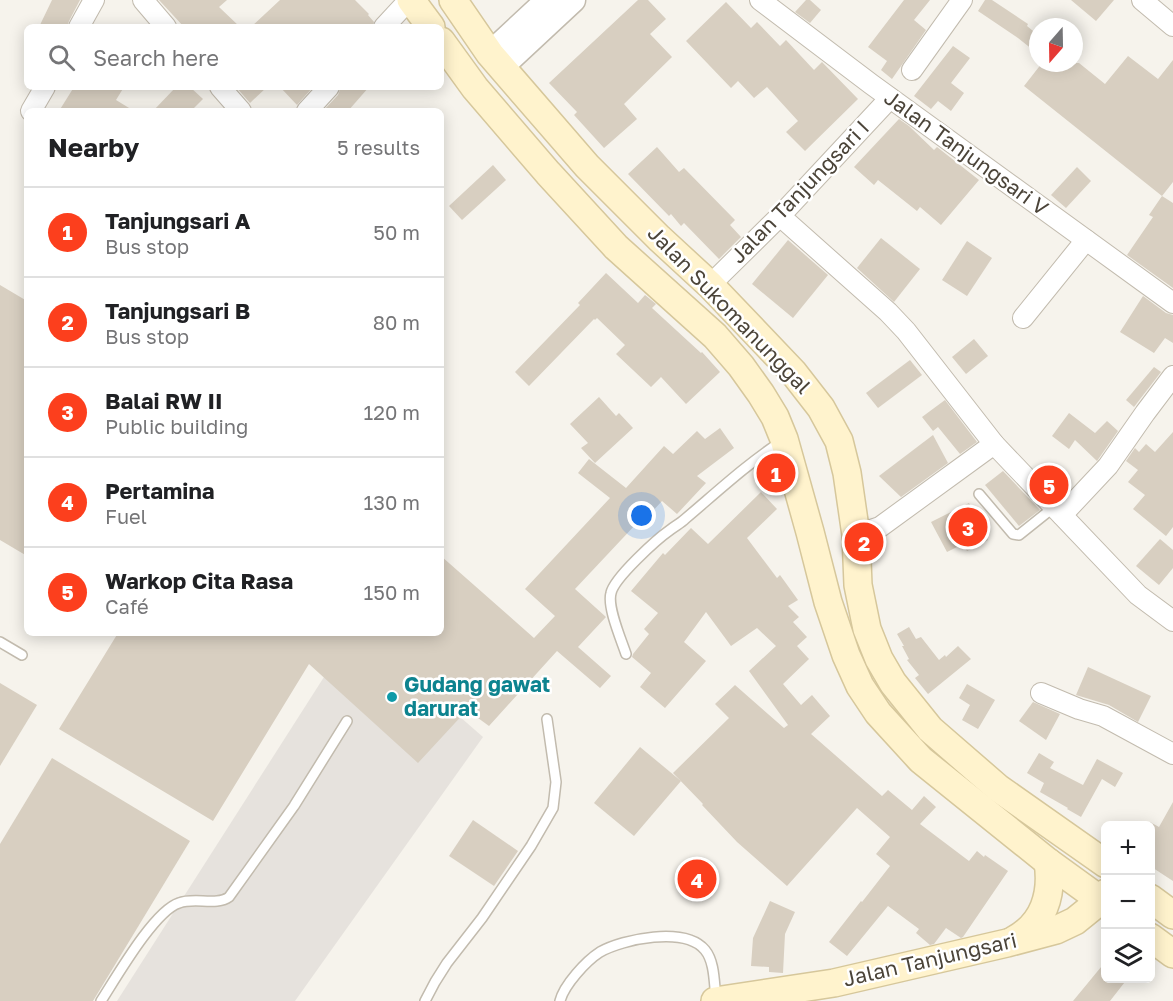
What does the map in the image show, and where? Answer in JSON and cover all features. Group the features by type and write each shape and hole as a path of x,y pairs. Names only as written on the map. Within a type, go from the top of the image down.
{"main road":[{"path":"410,0 429,24"},
{"name":"Jalan Sukomanunggal","path":"453,0 495,61 587,166 658,238 710,285 793,372 821,408 839,441 847,472 856,535 858,585 867,629 892,683 930,729 998,788 1101,860"},
{"name":"Jalan Sukomanunggal","path":"444,45 470,81 548,173 616,248 715,336 761,394 775,417 784,440 828,602 846,655 860,686 878,713 921,760 985,813 1048,862 1101,897"},
{"path":"470,81 495,61"},
{"path":"1007,943 1020,936 1040,916 1049,890 1048,862"},
{"name":"Jalan Tanjungsari","path":"716,1001 799,994 836,988 1056,930 1075,921 1101,901"},
{"path":"1155,902 1173,915"},
{"path":"1155,941 1173,954"}],"street":[{"path":"81,24 94,0"},
{"path":"143,0 163,24"},
{"path":"387,24 410,0"},
{"path":"495,61 548,0"},
{"path":"495,61 573,0"},
{"name":"Jalan Tanjungsari V","path":"760,0 890,98 1173,303"},
{"path":"912,70 962,0"},
{"path":"1142,0 1173,26"},
{"path":"32,108 43,90"},
{"path":"223,90 238,108"},
{"path":"310,108 326,90"},
{"name":"Jalan Tanjungsari I","path":"710,285 780,216 890,98"},
{"path":"780,216 894,318 994,444 1138,596 1173,621"},
{"path":"1023,318 1086,240"},
{"path":"1058,511 1108,466 1145,413 1172,380"},
{"path":"856,535 880,527 994,444"},
{"path":"1041,693 1103,716 1173,754"}],"lane":[{"path":"626,654 610,605 613,586 629,567 671,529 756,458 784,440"},
{"path":"979,494 1015,536 1058,511"},
{"path":"0,642 22,655"},
{"path":"425,1001 447,963 483,918 531,846 553,808 556,782 547,719"},
{"path":"101,1001 152,925 168,908 185,901 222,901 229,897 294,806 347,721"},
{"path":"560,1001 566,987 576,974 599,953 625,942 666,936 681,937 705,949 712,969 716,1001"}],"shaded area":[{"path":"361,636 367,636 483,737 295,1001 117,1001 324,677"}],"building":[{"path":"52,0 80,0 68,24 40,24"},
{"path":"159,0 227,0 219,7 237,24 181,24"},
{"path":"280,0 355,0 374,22 373,24 254,24"},
{"path":"638,0 648,0 666,19 650,34 672,57 624,104 637,119 604,148 574,115 577,112 549,83"},
{"path":"806,0 810,0 821,10 810,23 795,12"},
{"path":"904,0 930,0 914,20 926,30 892,79 881,70 887,61 868,47"},
{"path":"985,0 992,0 1028,24 1029,47 1018,38 978,11"},
{"path":"1071,0 1114,0 1096,21"},
{"path":"726,2 751,28 757,22 780,46 786,40 814,70 822,62 858,99 805,151 786,132 798,121 767,87 754,98 738,81 731,88 686,41"},
{"path":"953,46 970,58 951,83 964,93 951,111 938,101 931,109 914,96"},
{"path":"1128,56 1158,79 1173,60 1173,182 1162,196 1024,86 1035,72 1083,72 1083,66 1105,84"},
{"path":"72,90 122,90 116,100 129,108 61,108"},
{"path":"173,90 193,90 203,99 194,108 156,108"},
{"path":"239,90 264,90 250,103"},
{"path":"283,90 310,90 297,105"},
{"path":"340,90 366,90 351,108 326,108"},
{"path":"899,119 934,150 937,147 979,180 941,225 920,207 917,211 878,180 874,185 854,167"},
{"path":"657,147 679,172 684,168 735,220 730,225 741,237 719,259 684,223 681,226 671,214 669,216 628,174"},
{"path":"493,165 506,180 462,220 449,206"},
{"path":"1077,167 1091,181 1066,208 1051,195"},
{"path":"1162,196 1173,203 1173,288 1127,255 1153,217 1149,215"},
{"path":"881,238 920,269 894,302 857,268"},
{"path":"788,240 828,275 793,318 752,284"},
{"path":"967,241 992,258 967,296 942,280"},
{"path":"606,273 638,303 645,295 656,304 652,308 702,352 720,372 686,404 661,377 651,387 616,354 625,345 597,318 529,386 515,372 580,305 578,303"},
{"path":"0,285 24,299 24,554 0,540"},
{"path":"1143,296 1166,313 1173,315 1173,343 1165,338 1154,353 1120,332"},
{"path":"974,339 988,356 966,374 952,357"},
{"path":"910,360 922,375 878,408 866,393"},
{"path":"1154,367 1161,372 1134,407 1126,400"},
{"path":"599,397 616,416 619,413 633,428 595,463 581,448 588,443 570,424"},
{"path":"945,400 977,442 960,454 938,427 933,431 922,417"},
{"path":"1069,413 1095,433 1107,421 1118,431 1097,461 1075,440 1069,449 1052,436"},
{"path":"720,428 734,448 697,476 706,483 677,514 662,501 639,526 637,523 575,589 606,617 578,647 611,676 600,688 557,651 489,726 467,710 418,763 309,664 213,821 59,729 116,636 444,636 444,559 534,638 555,616 525,589 610,498 578,473 589,459 626,488 664,446 673,454 697,431 705,439"},
{"path":"1173,432 1173,527 1166,536 1133,509 1145,495 1128,482 1138,470 1126,461 1135,448 1139,452 1146,444 1155,452"},
{"path":"933,435 948,463 901,497 879,476"},
{"path":"1003,471 1040,510 1019,526 985,485"},
{"path":"761,492 777,509 747,538 777,578 780,575 798,600 788,606 799,617 793,622 807,637 797,646 809,659 783,684 801,705 812,695 830,716 811,734 882,796 888,790 912,810 924,796 936,807 920,824 969,861 977,851 1008,871 961,938 946,928 934,944 930,945 916,933 919,929 888,906 847,956 829,942 890,866 876,854 890,837 857,808 787,886 737,842 673,773 729,718 715,704 735,685 784,728 788,725 749,671 776,646 757,628 731,646 706,612 684,642 706,661 665,708 640,687 651,673 632,657 649,634 644,629 658,613 631,591 663,553 665,555 691,528 708,544"},
{"path":"969,503 988,540 967,551 963,544 947,552 931,522"},
{"path":"1160,539 1173,550 1173,568 1159,585 1136,566"},
{"path":"909,627 916,639 921,637 939,660 958,646 971,659 928,694 915,678 919,675 907,660 909,659 902,646 904,646 897,634"},
{"path":"1088,667 1151,696 1138,722 1109,705 1076,695"},
{"path":"0,683 37,705 0,766"},
{"path":"967,684 995,700 978,729 962,720 970,705 959,698"},
{"path":"1033,702 1060,714 1046,740 1019,721"},
{"path":"640,747 681,781 634,836 594,803"},
{"path":"1039,753 1054,762 1050,768 1083,785 1097,759 1123,773 1115,787 1102,779 1081,817 1040,792 1044,783 1027,773"},
{"path":"52,758 190,841 93,1001 0,1001 0,844"},
{"path":"1173,802 1173,881 1155,869 1155,825 1159,827"},
{"path":"473,820 518,851 494,886 449,856"},
{"path":"770,901 795,912 785,934 783,973 769,972 769,967 751,966 753,938"},
{"path":"1101,967 1101,983 1124,983 1110,1001 1073,1001"}],"place":[{"name":"Tanjungsari A","path":"776,473"},
{"name":"Warkop Cita Rasa","path":"1049,485"},
{"name":"Balai RW II","path":"968,527"},
{"name":"Tanjungsari B","path":"864,542"},
{"name":"Gudang gawat darurat","path":"392,697"},
{"name":"Pertamina","path":"697,879"}]}
